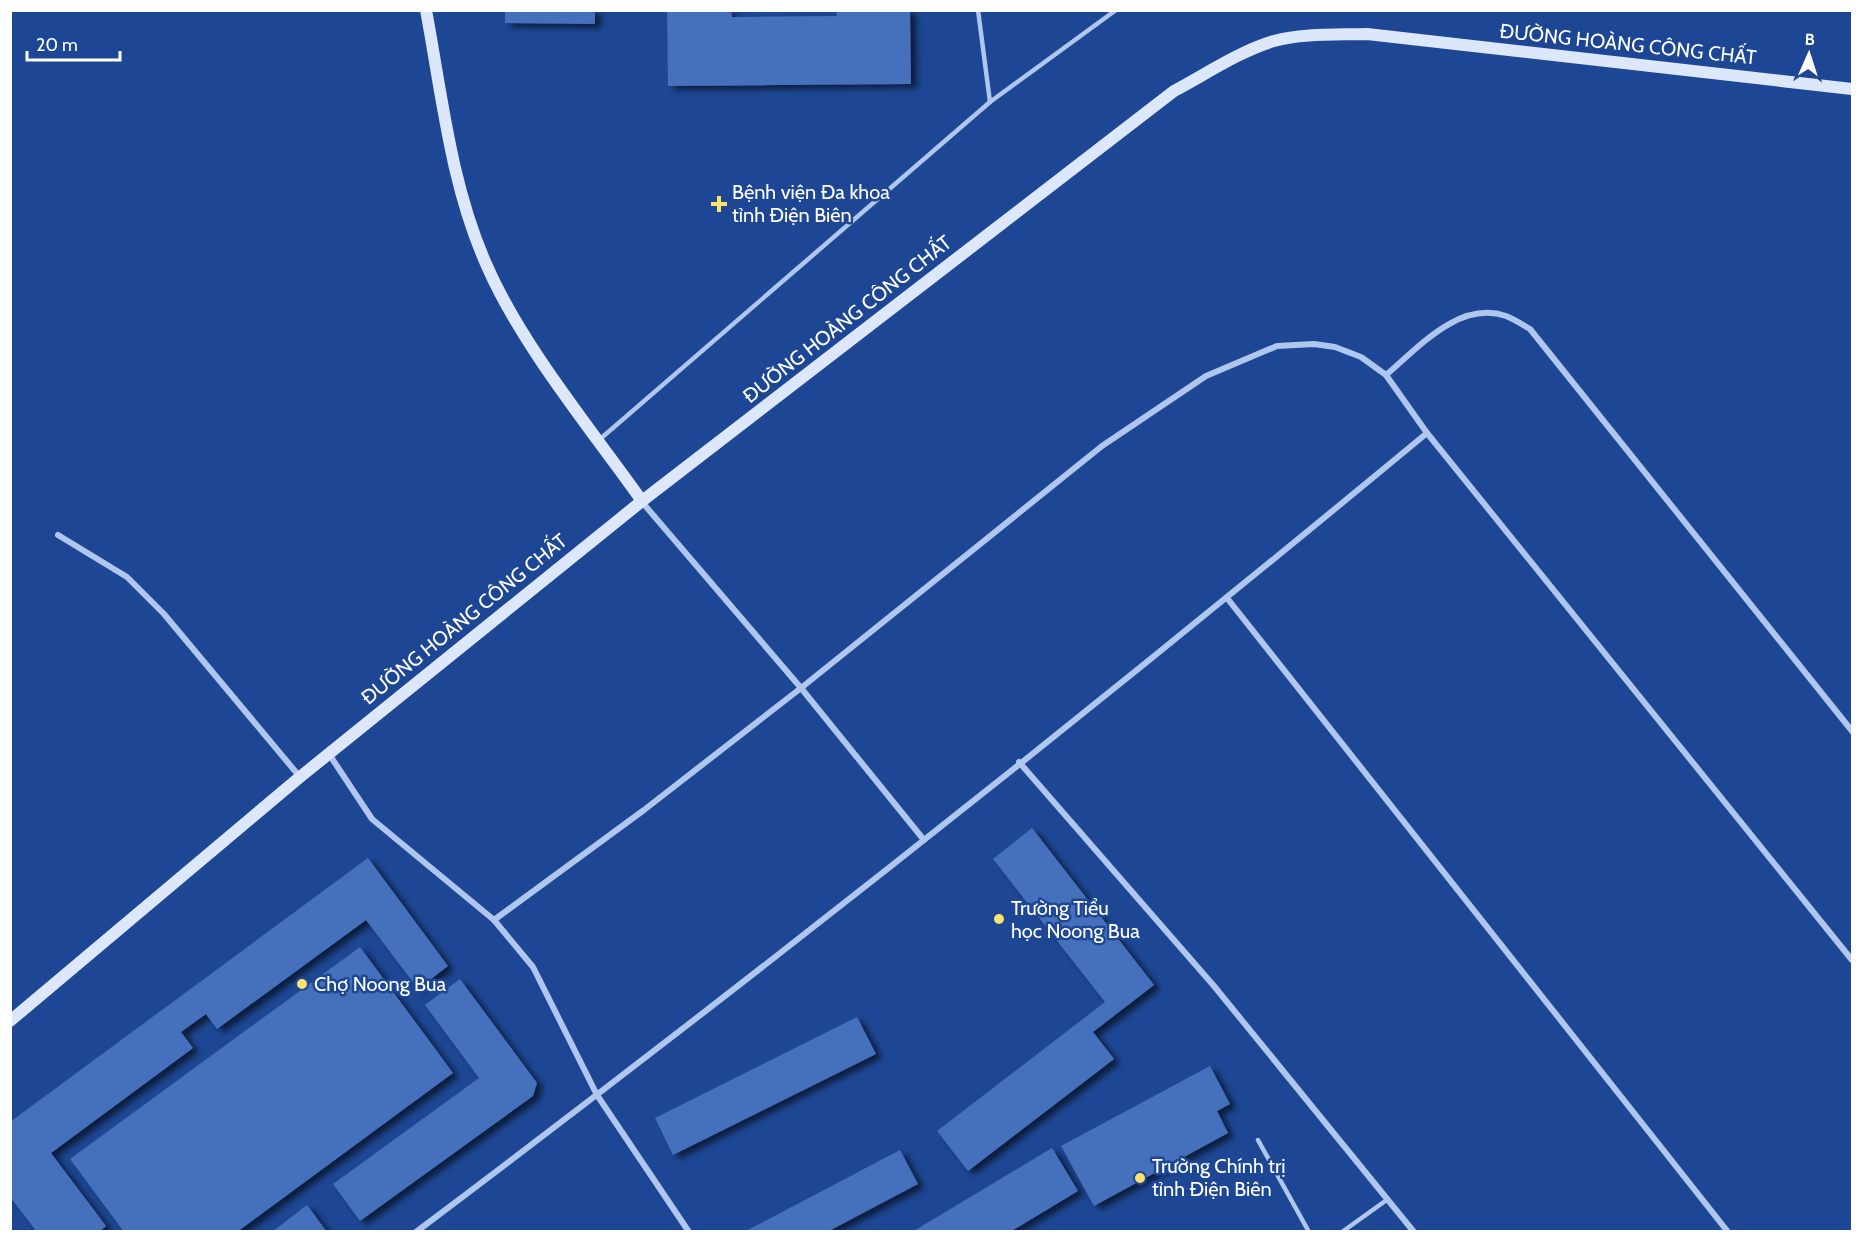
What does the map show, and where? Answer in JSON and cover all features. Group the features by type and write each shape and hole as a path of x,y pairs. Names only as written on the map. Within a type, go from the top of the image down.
{"street":[{"path":"426,10 459,189 487,267 525,335 642,501 801,688 924,840"},
{"name":"ĐƯỜNG HOÀNG CÔNG CHẤT","path":"10,1021 300,777 642,501 1174,91 1275,41 1319,35 1367,34 1852,89"},
{"path":"1386,375 1444,327 1473,313 1505,315 1530,329 1852,731"},
{"path":"494,920 644,810 801,688 1102,446 1206,376 1277,346 1314,344 1335,347 1360,357 1386,375 1427,434 1852,960"},
{"path":"416,1232 597,1095 924,840 1227,598 1427,434"},
{"path":"58,535 127,577 164,614 300,777"},
{"path":"1227,598 1728,1232"},
{"path":"329,754 372,819 494,920 534,967 597,1095 689,1232"},
{"path":"1019,762 1215,986 1414,1232"}],"lane":[{"path":"978,10 990,102"},
{"path":"599,440 990,102 1116,10"},
{"path":"1258,1140 1309,1232"},
{"path":"1342,1232 1388,1199"}],"building":[{"path":"505,10 595,10 595,24 505,23"},
{"path":"667,10 731,10 732,17 837,16 836,10 910,10 911,84 668,86"},
{"path":"1032,828 1154,985 1093,1032 1114,1059 968,1171 937,1131 1105,1002 993,859"},
{"path":"368,858 448,966 418,989 366,920 217,1029 206,1014 181,1032 193,1048 51,1153 106,1226 99,1232 37,1232 10,1197 10,1122"},
{"path":"360,947 453,1073 237,1232 124,1232 70,1159"},
{"path":"460,979 537,1083 533,1096 360,1221 333,1184 479,1078 425,1005"},
{"path":"857,1017 876,1054 673,1155 655,1118"},
{"path":"1210,1066 1230,1104 1217,1111 1228,1133 1094,1206 1061,1146"},
{"path":"1052,1148 1078,1191 1010,1232 912,1232"},
{"path":"900,1150 918,1184 827,1232 744,1232"},
{"path":"307,1205 327,1232 272,1232"}],"place":[{"name":"Bệnh viện Đa khoa tỉnh Điện Biên","path":"719,204"},
{"name":"Trường Tiểu học Noong Bua","path":"999,919"},
{"name":"Chợ Noong Bua","path":"302,984"},
{"name":"Trường Chính trị tỉnh Điện Biên","path":"1140,1178"}]}
